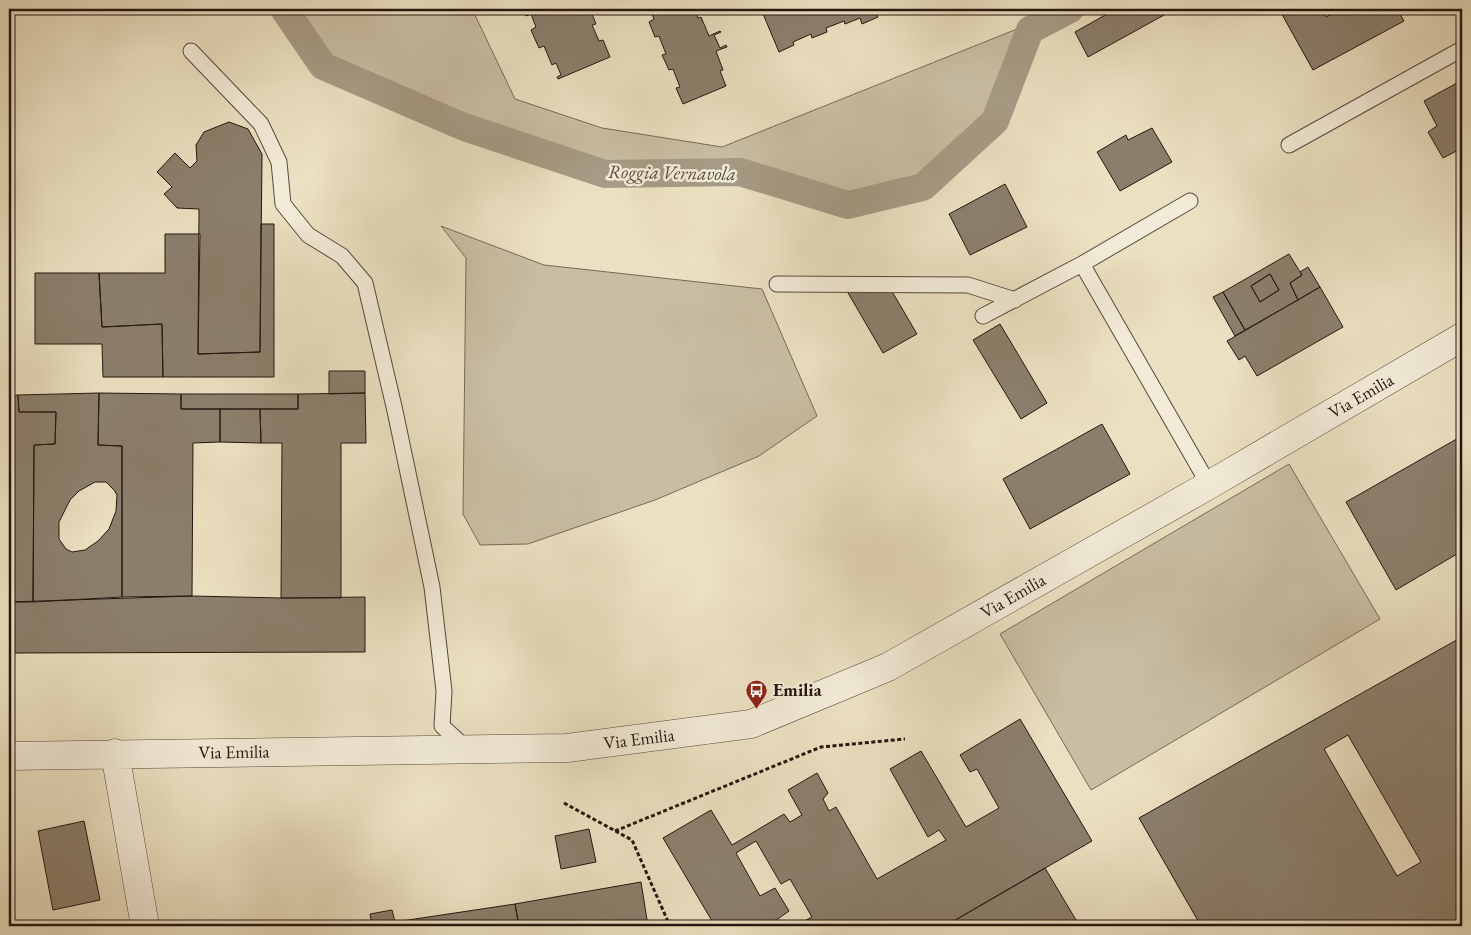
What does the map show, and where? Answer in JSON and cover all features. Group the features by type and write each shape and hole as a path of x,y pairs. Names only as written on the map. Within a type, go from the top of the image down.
{"street":[{"name":"Via Emilia","path":"9,756 567,748 751,724 888,667 1209,485 1462,337"},
{"path":"115,753 145,926"}],"lane":[{"path":"1289,145 1462,49"},
{"path":"191,51 261,124 279,162 283,204 308,234 342,256 365,283 396,410 432,588 444,691 442,726 467,750"},
{"path":"983,316 1082,264 1190,201"},
{"path":"1082,264 1209,485"},
{"path":"777,284 968,285 1015,300"}],"path":[{"path":"615,831 821,747 905,739"},
{"path":"564,803 632,840 670,926"}],"shaded area":[{"path":"295,9 473,9 515,99 602,128 722,147 1017,29 988,114 917,181 844,201 740,167 606,169 456,115 328,61"},
{"path":"441,226 544,265 762,289 817,416 759,456 655,500 528,544 480,545 463,514 466,258"},
{"path":"1289,464 1380,619 1091,790 1000,634"}],"building":[{"path":"522,9 590,9 596,24 592,25 599,41 603,40 610,57 558,79 557,77 561,75 556,63 552,65 544,46 539,48 531,30 536,27 531,14 526,16"},
{"path":"650,9 694,9 698,18 701,17 709,36 721,32 714,35 720,48 726,45 727,47 716,51 723,70 720,71 726,86 683,104 676,88 680,87 673,69 669,70 662,55 666,54 659,36 655,37 649,22 654,19"},
{"path":"761,9 888,9 876,13 878,17 862,24 860,18 845,24 844,21 826,28 827,32 812,38 811,34 793,42 794,45 779,52"},
{"path":"1116,9 1175,9 1088,57 1075,32"},
{"path":"1279,9 1322,9 1326,17 1341,9 1397,9 1404,21 1313,70"},
{"path":"1457,83 1462,93 1462,148 1443,158 1428,132 1437,126 1424,101"},
{"path":"229,122 248,129 262,154 260,352 198,354 199,209 177,208 164,194 172,187 157,172 175,153 190,168 197,161 196,145 204,132"},
{"path":"1152,128 1172,162 1120,191 1097,152 1126,135 1128,140"},
{"path":"1005,184 1027,227 970,255 949,214"},
{"path":"261,224 274,224 274,377 163,377 162,324 102,327 99,273 165,273 165,234 200,234 198,354 260,352"},
{"path":"1289,254 1302,275 1290,283 1298,300 1245,330 1223,292","holes":["1270,274 1279,290 1260,302 1251,286"]},
{"path":"1308,267 1320,287 1298,300 1290,283 1302,275 1300,272"},
{"path":"35,273 99,273 102,327 162,324 163,377 103,377 102,344 35,344"},
{"path":"1270,274 1279,290 1260,302 1251,286"},
{"path":"844,286 890,288 917,334 883,353"},
{"path":"1320,287 1343,327 1257,376 1245,356 1239,360 1227,341"},
{"path":"1223,292 1245,330 1235,336 1213,297"},
{"path":"1000,324 1047,403 1021,419 973,340"},
{"path":"329,371 365,371 365,393 329,394"},
{"path":"99,393 98,445 122,446 122,597 33,602 34,445 55,444 56,412 19,412 18,395","holes":["95,482 106,482 117,495 116,511 109,529 98,541 85,550 72,552 66,549 59,539 59,522 70,500 79,491"]},
{"path":"99,393 181,394 181,409 220,409 220,442 193,443 192,596 122,597 122,446 98,445"},
{"path":"365,393 366,443 341,443 341,598 281,598 282,443 261,443 260,409 298,409 298,394"},
{"path":"181,394 298,394 298,409 181,409"},
{"path":"9,395 18,395 19,412 56,412 55,444 34,445 33,602 9,602"},
{"path":"220,409 260,409 261,443 220,442"},
{"path":"1102,424 1130,474 1030,529 1003,479"},
{"path":"1462,436 1462,551 1396,590 1346,502"},
{"path":"192,596 365,597 365,652 9,653 9,602"},
{"path":"1462,637 1462,926 1201,926 1139,818","holes":["1348,735 1421,862 1397,876 1324,749"]},
{"path":"1020,719 1092,841 945,926 795,926 812,917 790,879 781,884 756,841 736,853 760,896 775,888 789,911 775,921 778,926 715,926 663,838 711,810 732,845 784,814 790,822 802,815 788,790 817,773 828,793 823,799 829,811 836,807 877,879 946,840 939,830 928,837 890,769 921,751 966,827 999,808 977,769 970,772 960,755"},
{"path":"84,821 100,900 53,910 38,831"},
{"path":"589,829 596,862 561,869 555,836"},
{"path":"1045,868 1079,925 945,926"},
{"path":"641,882 648,926 519,926 515,904"},
{"path":"515,904 519,926 372,926 370,914 392,910 395,922"}],"waterway":[{"name":"Roggia Vernavola","path":"284,9 323,66 464,127 605,174 740,172 848,205 923,187 995,121 1030,30 1070,9"}],"place":[{"name":"Emilia","path":"757,709"}]}
